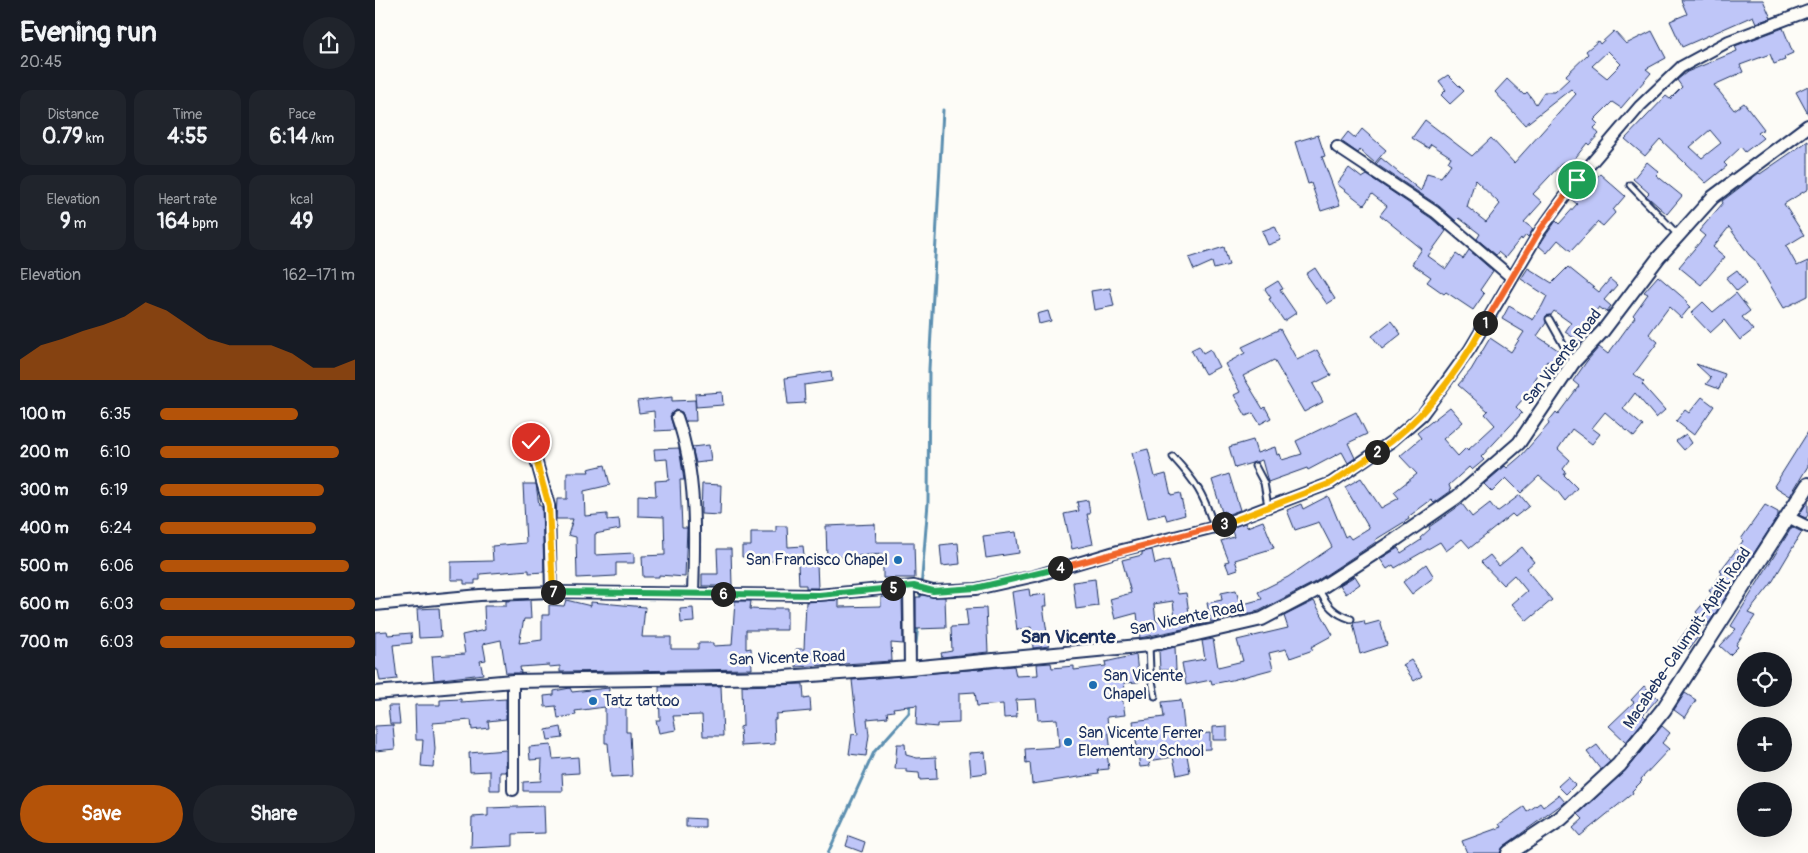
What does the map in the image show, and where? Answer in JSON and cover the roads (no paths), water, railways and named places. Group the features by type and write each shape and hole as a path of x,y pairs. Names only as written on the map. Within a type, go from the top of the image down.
{"main road":[{"name":"Macabebe-Calumpit-Apalit Road","path":"1509,853 1560,819 1619,765 1664,709 1808,485"}],"street":[{"path":"375,605 480,595 551,592 819,595 911,586 933,591 976,588 1035,576 1118,551 1215,527 1331,483 1392,442 1422,415 1471,350 1511,277 1540,230 1577,180 1640,106 1681,67 1729,41 1808,11"},
{"name":"San Vicente Road","path":"375,693 513,682 784,677 915,667 1149,645 1261,619 1319,589 1457,496 1519,443 1573,363 1603,331 1659,257 1713,196 1808,126"},
{"path":"1337,146 1435,212 1511,277"},
{"path":"677,417 686,442 695,510 693,593"},
{"path":"531,442 549,506 551,592"},
{"path":"1788,517 1808,527"},
{"path":"911,586 915,667"},
{"path":"513,682 513,790"}],"lane":[{"path":"1630,186 1678,235"},
{"path":"1549,319 1573,363"},
{"path":"1173,457 1190,475 1205,496 1215,527"},
{"path":"1255,466 1264,483 1268,506"},
{"path":"1319,589 1331,609 1338,615 1351,619"},
{"path":"1149,645 1150,671 1155,696"}],"waterway":[{"path":"920,601 928,503 929,369 943,110"},
{"path":"914,661 918,625"},
{"path":"828,853 874,752 909,713 910,702"}],"place":[{"name":"San Francisco Chapel","path":"898,560"},
{"name":"San Vicente Chapel","path":"1093,685"},
{"name":"Tatz tattoo","path":"593,701"},
{"name":"San Vicente Ferrer Elementary School","path":"1068,742"}],"district":[{"name":"San Vicente","path":"1068,637"}]}
